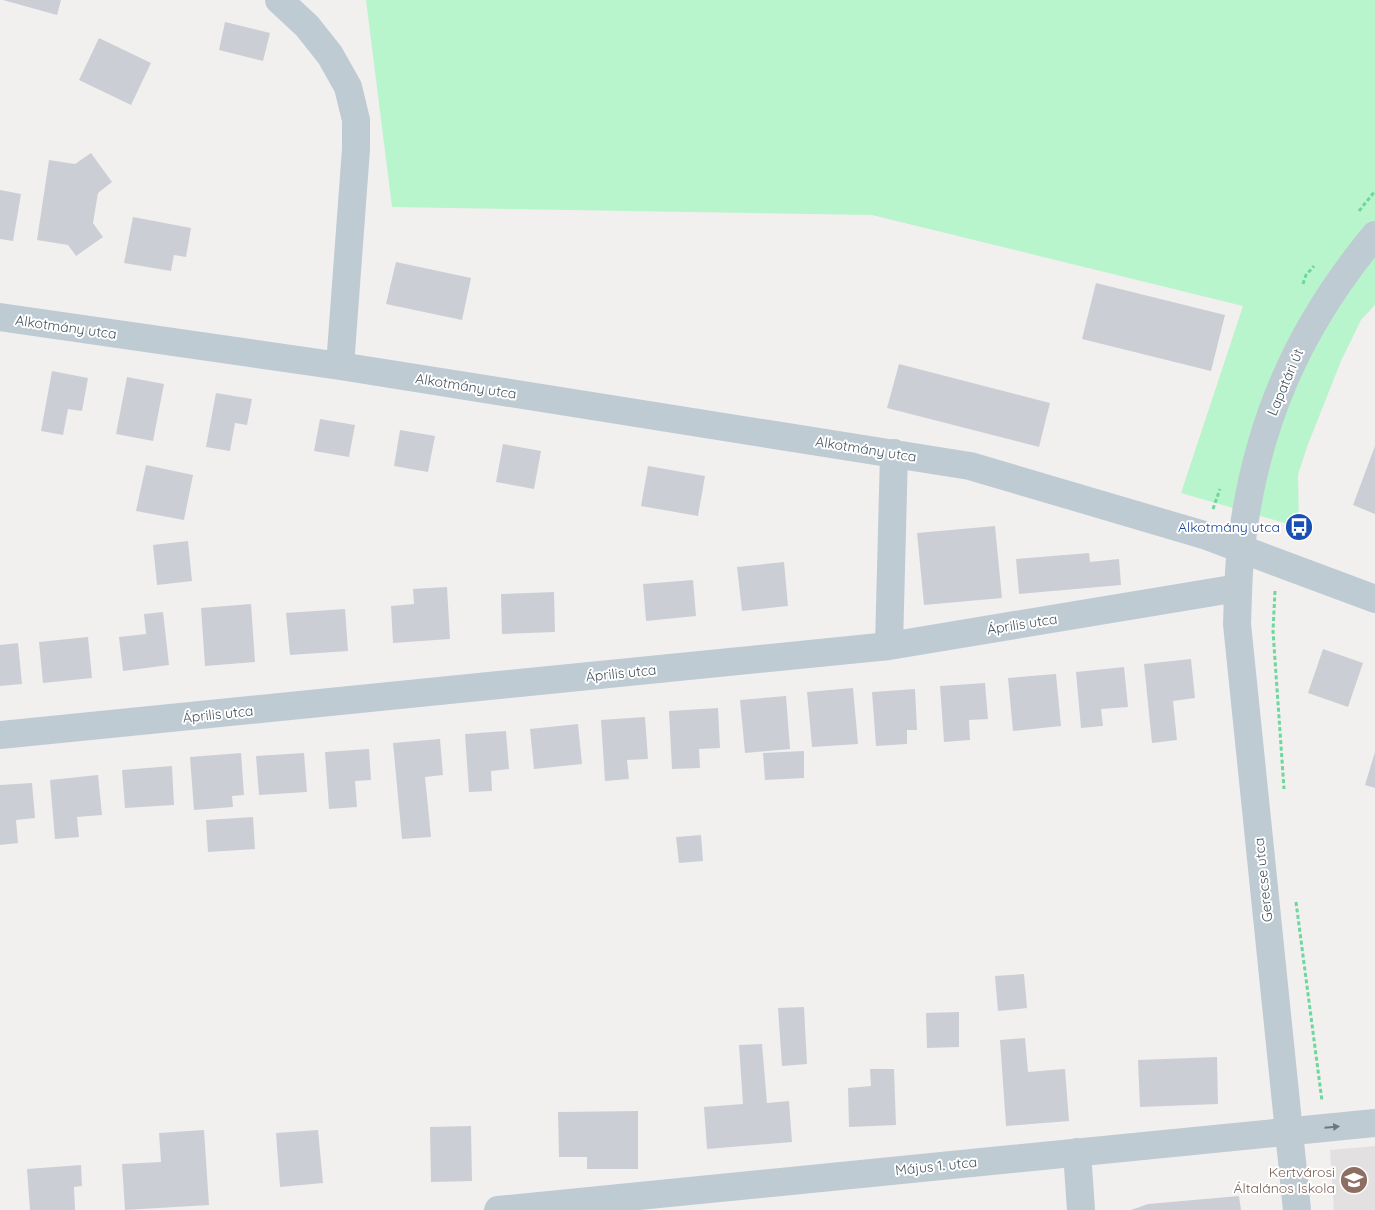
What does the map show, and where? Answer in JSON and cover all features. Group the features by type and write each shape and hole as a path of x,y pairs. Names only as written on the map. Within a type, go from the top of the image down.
{"street":[{"path":"279,0 308,26 330,55 348,87 356,120 356,150 340,366"},
{"name":"Lapatári út","path":"1240,549 1256,460 1293,360 1321,308 1338,282 1375,235"},
{"name":"Alkotmány utca","path":"0,317 340,366 970,466 1204,535 1375,599"},
{"path":"889,646 894,453"},
{"name":"Gerecse utca","path":"1240,549 1237,624 1297,1210"},
{"name":"Április utca","path":"0,736 889,646 1238,588"},
{"name":"Május 1. utca","path":"498,1210 1375,1123"},
{"path":"1077,1152 1081,1210"}],"path":[{"path":"1238,588 1275,587 1273,631 1285,796"},
{"path":"1295,894 1326,1128"}],"shaded area":[{"name":"Kertvárosi Általános Iskola","path":"1375,1146 1375,1210 1334,1210 1330,1150"}],"green space":[{"path":"366,0 1375,0 1375,305 1361,320 1341,361 1307,447 1298,475 1299,527 1181,493 1243,306 872,215 392,207"}],"building":[{"path":"3,0 61,0 57,15"},
{"path":"225,22 270,33 263,61 219,50"},
{"path":"99,38 151,63 131,105 79,80"},
{"path":"91,153 112,182 98,193 93,223 103,237 76,256 68,245 37,240 49,160 75,164"},
{"path":"0,190 21,194 13,241 0,239"},
{"path":"133,217 191,228 186,257 174,255 171,271 124,263"},
{"path":"396,262 471,278 462,320 386,304"},
{"path":"1096,283 1225,315 1211,371 1082,339"},
{"path":"899,364 1050,403 1039,447 887,408"},
{"path":"52,371 88,378 82,411 68,409 63,435 41,431"},
{"path":"127,377 164,384 153,441 116,434"},
{"path":"216,393 252,399 247,425 235,423 230,451 206,447"},
{"path":"320,419 355,425 349,457 314,451"},
{"path":"400,430 435,436 428,472 394,466"},
{"path":"503,444 541,451 534,489 496,482"},
{"path":"1375,446 1375,514 1353,505"},
{"path":"146,465 193,475 184,520 136,511"},
{"path":"648,466 705,476 698,516 641,506"},
{"path":"995,526 1002,598 924,605 917,533"},
{"path":"188,541 192,581 157,585 153,545"},
{"path":"1089,553 1090,562 1119,559 1121,585 1019,594 1016,559"},
{"path":"784,562 788,606 742,611 737,567"},
{"path":"693,580 696,616 646,621 643,584"},
{"path":"447,587 450,639 393,643 391,606 414,604 413,589"},
{"path":"554,592 555,632 502,634 501,594"},
{"path":"251,604 255,662 205,666 201,608"},
{"path":"345,609 348,651 290,655 286,613"},
{"path":"163,612 169,665 123,671 119,637 146,634 144,614"},
{"path":"88,637 92,678 43,683 39,642"},
{"path":"18,643 22,684 0,686 0,645"},
{"path":"1323,649 1363,663 1348,707 1308,693"},
{"path":"1191,659 1195,698 1173,701 1177,740 1152,743 1144,664"},
{"path":"1124,667 1128,707 1101,709 1103,726 1081,728 1076,672"},
{"path":"1056,674 1061,726 1013,731 1008,678"},
{"path":"985,683 988,719 969,720 970,740 944,742 940,686"},
{"path":"853,688 858,744 812,747 807,692"},
{"path":"915,689 917,730 907,730 907,744 876,746 872,692"},
{"path":"786,696 790,749 745,753 740,700"},
{"path":"718,708 720,748 699,749 700,768 672,769 669,711"},
{"path":"645,717 648,759 627,760 629,779 605,781 601,720"},
{"path":"578,724 582,764 534,769 530,729"},
{"path":"506,731 509,769 491,771 492,791 469,792 465,734"},
{"path":"440,739 443,775 425,777 431,837 402,839 393,743"},
{"path":"369,749 371,780 355,781 357,807 329,809 325,752"},
{"path":"804,751 804,778 765,780 763,753"},
{"path":"1375,752 1375,788 1365,785"},
{"path":"241,753 244,795 232,796 233,807 194,810 190,757"},
{"path":"304,753 307,792 259,795 256,756"},
{"path":"172,766 174,805 125,808 122,770"},
{"path":"98,775 102,815 77,817 79,837 55,839 50,780"},
{"path":"32,783 35,818 16,820 18,843 0,845 0,785"},
{"path":"253,817 255,849 208,852 206,820"},
{"path":"701,835 703,861 679,863 676,837"},
{"path":"1024,974 1027,1008 998,1011 995,976"},
{"path":"804,1007 807,1064 782,1066 778,1008"},
{"path":"959,1012 959,1047 927,1048 926,1013"},
{"path":"1025,1038 1028,1072 1065,1069 1069,1121 1006,1126 1000,1040"},
{"path":"762,1044 767,1103 789,1101 792,1142 707,1149 704,1107 743,1104 739,1045"},
{"path":"1217,1057 1218,1104 1140,1107 1138,1060"},
{"path":"870,1069 894,1069 896,1125 849,1127 848,1088 871,1086"},
{"path":"638,1111 638,1169 587,1169 587,1157 559,1157 558,1112"},
{"path":"471,1126 472,1181 431,1182 430,1127"},
{"path":"204,1130 209,1205 125,1210 122,1164 161,1162 159,1133"},
{"path":"318,1130 323,1183 280,1187 276,1133"},
{"path":"81,1165 82,1186 74,1187 75,1210 30,1210 27,1169"},
{"path":"1239,1196 1241,1210 1131,1210 1148,1204"}],"place":[{"name":"Alkotmány utca","path":"1299,527"},
{"name":"Kertvárosi Általános Iskola","path":"1354,1180"}]}
